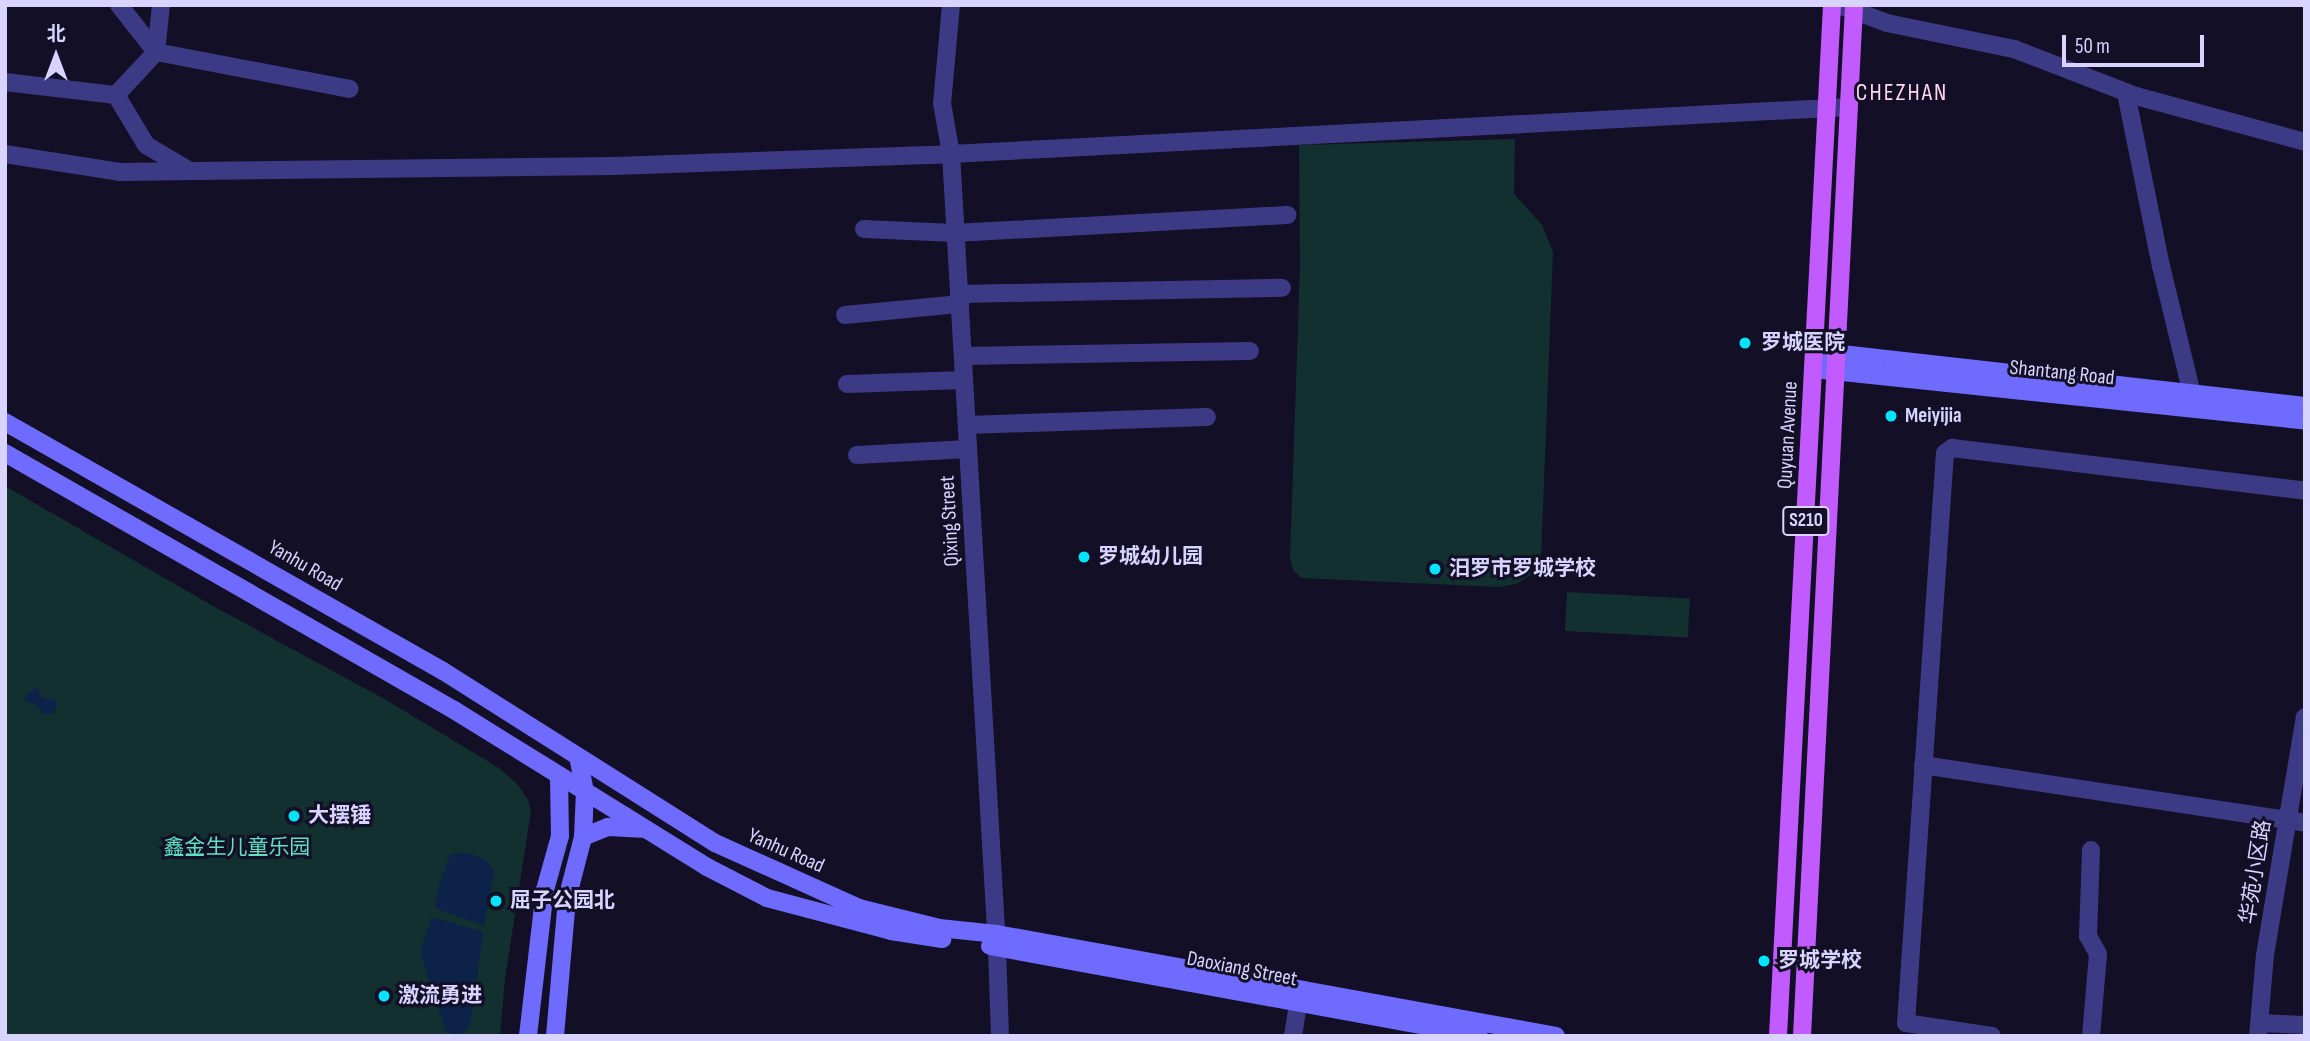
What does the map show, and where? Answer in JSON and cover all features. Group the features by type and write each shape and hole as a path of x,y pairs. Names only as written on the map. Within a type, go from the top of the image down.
{"main road":[{"name":"Quyuan Avenue","path":"1777,1036 1832,5"},
{"name":"S210","path":"1802,1036 1849,107 1849,7"},
{"name":"Shantang Road","path":"1815,360 2193,401 2305,406"},
{"name":"Shantang Road","path":"2193,401 2305,421"},
{"name":"Yanhu Road","path":"5,422 443,671 715,843 859,908 997,940"},
{"name":"Yanhu Road","path":"5,453 454,710 707,867 767,898 891,931 997,940"},
{"path":"555,1036 567,899 583,837 585,792 578,757"},
{"path":"528,1036 545,890 560,835 559,776"},
{"name":"Yanhu Road","path":"583,837 608,827 644,829"},
{"path":"997,940 1556,1036"},
{"name":"Daoxiang Street","path":"997,940 1298,1003 1479,1036"}],"street":[{"path":"119,5 156,52 350,89"},
{"path":"116,95 156,52 161,5"},
{"name":"Qixing Street","path":"951,5 942,103 951,154 956,233 997,940 1000,1036"},
{"path":"1849,7 1887,23 2014,48 2126,93 2305,142"},
{"path":"5,82 116,95"},
{"path":"2126,93 2193,401"},
{"path":"116,95 146,145 190,171"},
{"path":"5,154 120,172 614,166 951,154 1849,107"},
{"path":"864,229 956,233 1288,215"},
{"path":"845,314 959,299 1282,288"},
{"path":"963,356 1250,351"},
{"path":"847,384 964,380"},
{"path":"967,425 1207,417"},
{"path":"1992,1036 1906,1023 1945,453 1952,448 2305,491"},
{"path":"857,454 968,449"},
{"name":"华苑小区路","path":"2259,1029 2265,955 2296,822 2305,717"},
{"path":"1923,765 2296,822"},
{"path":"2091,850 2088,936 2098,954 2091,1036"},
{"path":"1293,1036 1298,1003"},
{"path":"2259,1029 2305,1025"}],"green space":[{"path":"1515,139 1514,194 1542,225 1553,252 1541,560 1532,574 1516,584 1499,587 1301,578 1293,570 1290,558 1300,266 1299,145"},
{"name":"鑫金生儿童乐园","path":"5,486 213,606 388,701 499,768 518,785 528,800 531,811 505,979 500,1036 5,1036"},
{"path":"1567,592 1690,598 1688,637 1565,631"}],"water":[{"path":"36,686 42,697 56,701 53,714 44,714 35,704 22,700"},
{"path":"470,853 489,862 494,872 484,926 435,908 440,881 451,854"},
{"path":"432,917 483,932 470,1028 456,1035 446,1032 420,953"}],"place":[{"name":"罗城医院","path":"1745,343"},
{"name":"Meiyijia","path":"1891,416"},
{"name":"罗城幼儿园","path":"1084,557"},
{"name":"汨罗市罗城学校","path":"1435,569"},
{"name":"大摆锤","path":"294,816"},
{"name":"屈子公园北","path":"496,901"},
{"name":"罗城学校","path":"1764,961"},
{"name":"激流勇进","path":"384,996"}],"district":[{"name":"CHEZHAN","path":"1902,93"}]}
